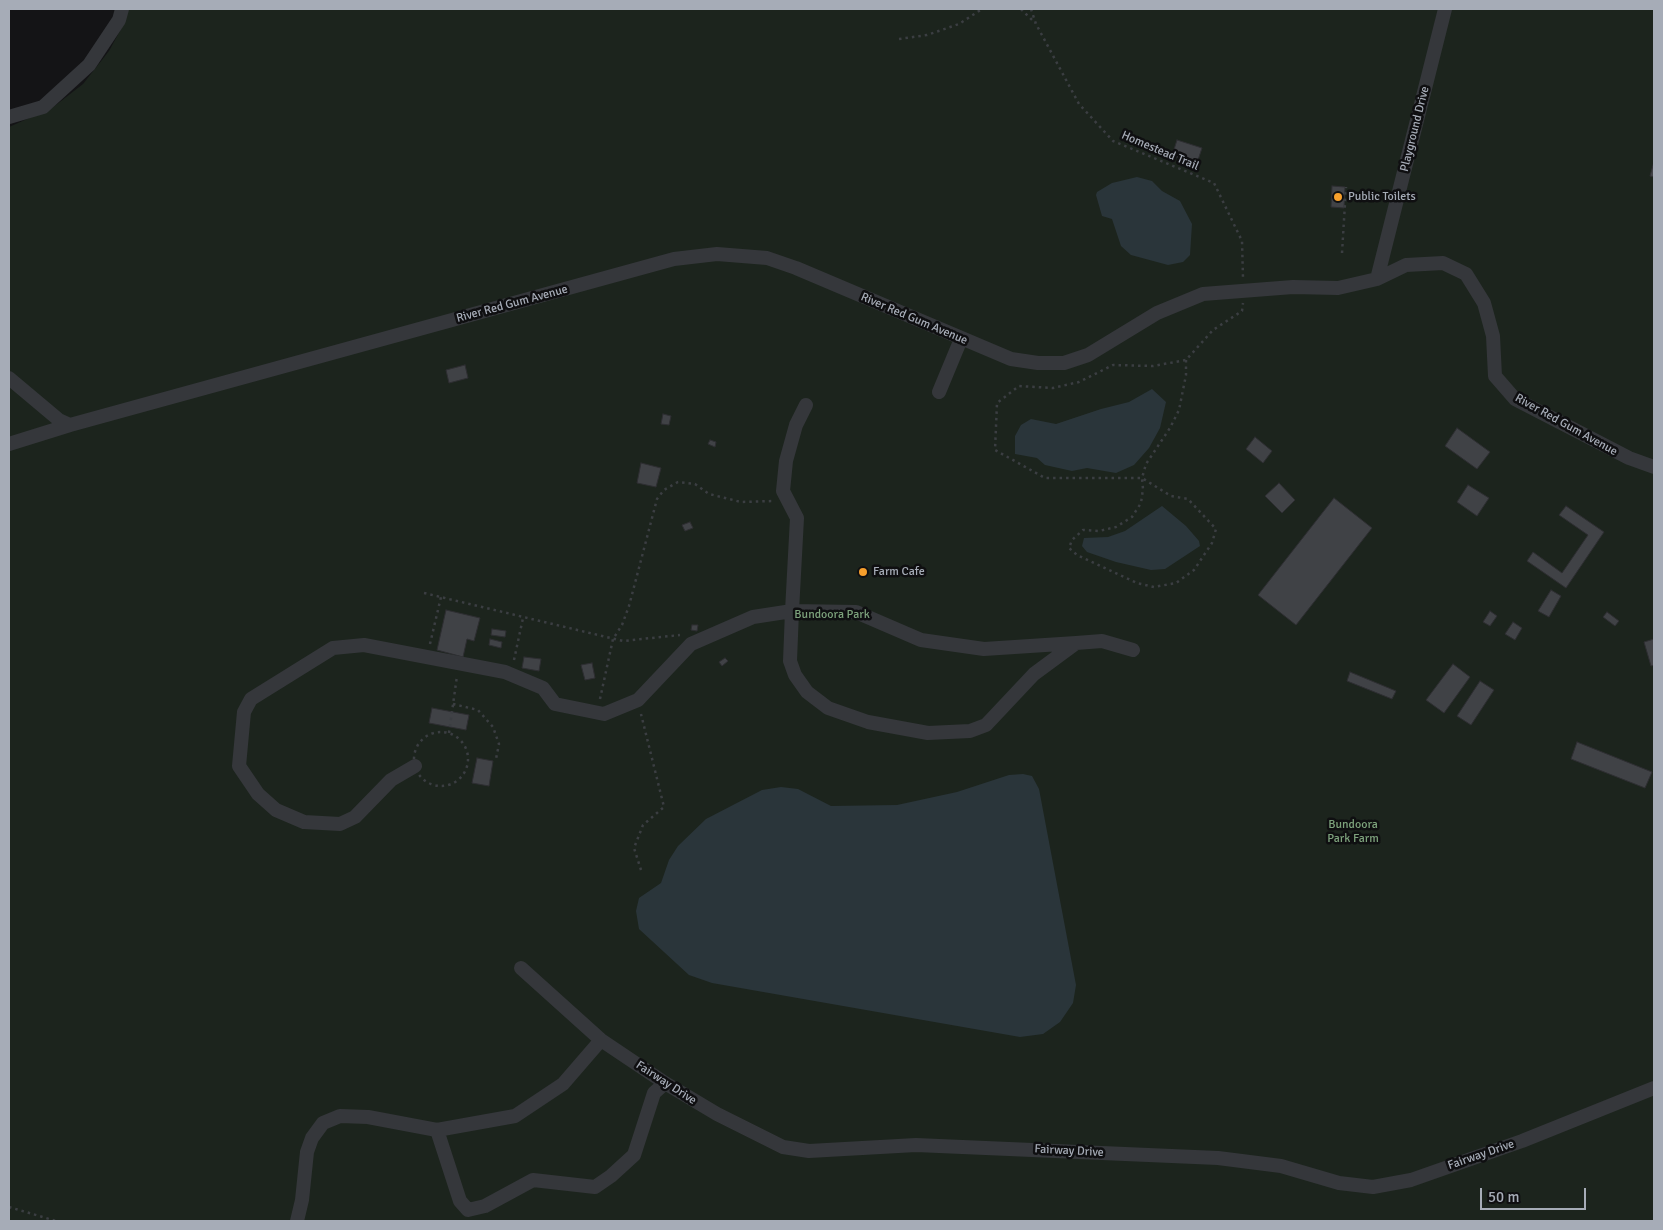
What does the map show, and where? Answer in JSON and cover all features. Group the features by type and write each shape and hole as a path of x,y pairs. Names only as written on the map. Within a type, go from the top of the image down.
{"street":[{"path":"9,117 42,107 89,65 119,20 122,9"},
{"name":"Playground Drive","path":"1377,279 1445,9"},
{"name":"River Red Gum Avenue","path":"9,444 70,425 674,258 717,254 767,258 796,268 1011,359 1038,363 1064,362 1088,355 1157,312 1203,294 1244,290 1338,288 1377,279 1406,266 1443,263 1466,274 1484,303 1493,336 1495,376 1515,400 1629,458 1654,467"},
{"path":"939,392 961,339"},
{"path":"9,378 59,420 70,425"},
{"path":"806,405 796,425 786,461 783,491 797,518 790,661 795,675 807,692 828,708 868,722 928,733 970,731 986,724 1034,674 1076,643"},
{"path":"415,766 391,780 355,816 340,824 304,822 276,810 258,794 240,766 244,712 251,699 333,648 364,645 511,675 544,688 555,704 604,714 638,700 692,644 753,617 792,611 856,612 921,640 984,649 1102,642 1133,650"},
{"name":"Fairway Drive","path":"521,968 601,1040 665,1083 717,1114 783,1147 800,1150 916,1144 1218,1158 1281,1166 1339,1183 1373,1187 1411,1180 1513,1144 1654,1088"},
{"path":"297,1221 302,1200 307,1152 312,1138 323,1123 340,1116 368,1117 437,1130 516,1116 563,1084 601,1040"},
{"path":"437,1130 460,1200 468,1210 485,1206 533,1180 595,1187 611,1176 634,1155 654,1093 665,1083"}],"path":[{"path":"899,39 935,32 959,24 982,9"},
{"path":"1021,9 1036,24"},
{"name":"Homestead Trail","path":"1031,9 1036,24 1078,104 1113,141 1214,183 1242,241 1244,290 1242,311 1213,330 1186,360"},
{"path":"1342,254 1346,187"},
{"path":"1186,360 1152,366 1113,365 1079,382 1053,388 1019,386 997,403 995,450 1045,478 1142,478 1171,496 1188,499 1216,529 1212,543 1194,570 1176,583 1154,587 1137,583 1076,555 1070,548 1072,540 1083,530 1099,531 1116,527 1132,517 1141,503 1142,478 1146,464 1170,428 1179,410 1186,375 1186,360"},
{"path":"596,712 613,639 622,625 629,606 657,499 670,485 678,482 695,484 709,494 741,502 788,501"},
{"path":"424,593 624,641 685,634 703,639"},
{"path":"426,657 441,597"},
{"path":"511,675 523,618"},
{"path":"449,734 459,663"},
{"path":"638,700 664,807 643,825 634,848 641,870"},
{"path":"453,704 478,710 493,727 499,744 496,759"},
{"path":"434,733 449,734 462,742 467,751 468,762 464,772 458,780 443,786 427,783 419,776 415,766 414,756 417,746 424,737 434,733"},
{"path":"9,1207 56,1221"}],"green space":[{"name":"Bundoora Park","path":"128,9 1654,9 1654,1221 9,1221 9,127 52,108 83,84 109,51 121,29"}],"shaded area":[{"path":"1137,177 1152,181 1162,191 1180,201 1192,224 1190,255 1183,262 1168,265 1131,255 1121,246 1112,219 1102,216 1096,195 1097,192 1112,183"},
{"path":"1152,389 1166,402 1160,428 1149,448 1134,465 1116,473 1087,468 1072,471 1045,465 1037,458 1015,454 1015,436 1021,425 1031,419 1056,424 1129,402"},
{"path":"1162,506 1186,526 1199,541 1200,546 1165,569 1151,570 1116,562 1087,552 1082,546 1084,538 1108,537 1125,531"},
{"path":"1023,774 1032,776 1039,789 1076,985 1073,1003 1060,1022 1043,1034 1020,1037 712,983 689,975 639,929 636,911 639,898 661,883 669,860 678,846 706,819 762,790 781,787 798,789 831,806 897,805 957,792 1009,775"}],"building":[{"path":"1177,140 1202,148 1197,163 1172,156"},
{"path":"1654,162 1654,177 1650,176"},
{"name":"Public Toilets","path":"1332,186 1345,187 1344,208 1331,207"},
{"path":"465,365 468,378 449,383 446,370"},
{"path":"663,414 671,416 669,425 661,424"},
{"path":"1457,428 1490,452 1477,469 1445,446"},
{"path":"1255,437 1272,451 1263,463 1246,449"},
{"path":"710,440 716,442 715,447 708,444"},
{"path":"641,463 661,468 656,487 637,483"},
{"path":"1279,483 1295,500 1282,513 1265,496"},
{"path":"1468,485 1489,498 1477,516 1457,502"},
{"path":"1334,498 1372,528 1296,625 1258,595"},
{"path":"1566,506 1604,532 1566,588 1527,561 1533,552 1562,573 1588,535 1559,515"},
{"path":"690,522 693,528 685,531 682,525"},
{"path":"1551,590 1561,596 1549,617 1538,611"},
{"path":"446,610 480,618 474,641 467,639 463,657 437,650"},
{"path":"1490,611 1497,616 1490,626 1483,622"},
{"path":"1607,612 1619,621 1615,626 1603,617"},
{"path":"1513,622 1522,628 1515,640 1505,634"},
{"path":"692,625 698,625 697,631 691,630"},
{"path":"492,629 506,631 505,637 491,635"},
{"path":"490,639 502,642 501,648 489,645"},
{"path":"1654,639 1654,665 1651,666 1644,642"},
{"path":"524,657 541,659 539,671 522,668"},
{"path":"725,658 728,661 722,666 719,662"},
{"path":"592,663 595,678 585,680 581,665"},
{"path":"1453,664 1470,677 1444,713 1426,700"},
{"path":"1350,672 1396,691 1392,699 1347,681"},
{"path":"1480,681 1494,690 1471,725 1457,716"},
{"path":"432,708 469,715 466,730 429,723"},
{"path":"1577,742 1652,772 1645,788 1571,759"},
{"path":"477,758 493,761 489,786 472,783"}],"place":[{"name":"Public Toilets","path":"1338,197"},
{"name":"Farm Cafe","path":"863,572"}],"park label":[{"name":"Bundoora Park Farm","path":"1353,832"}]}
